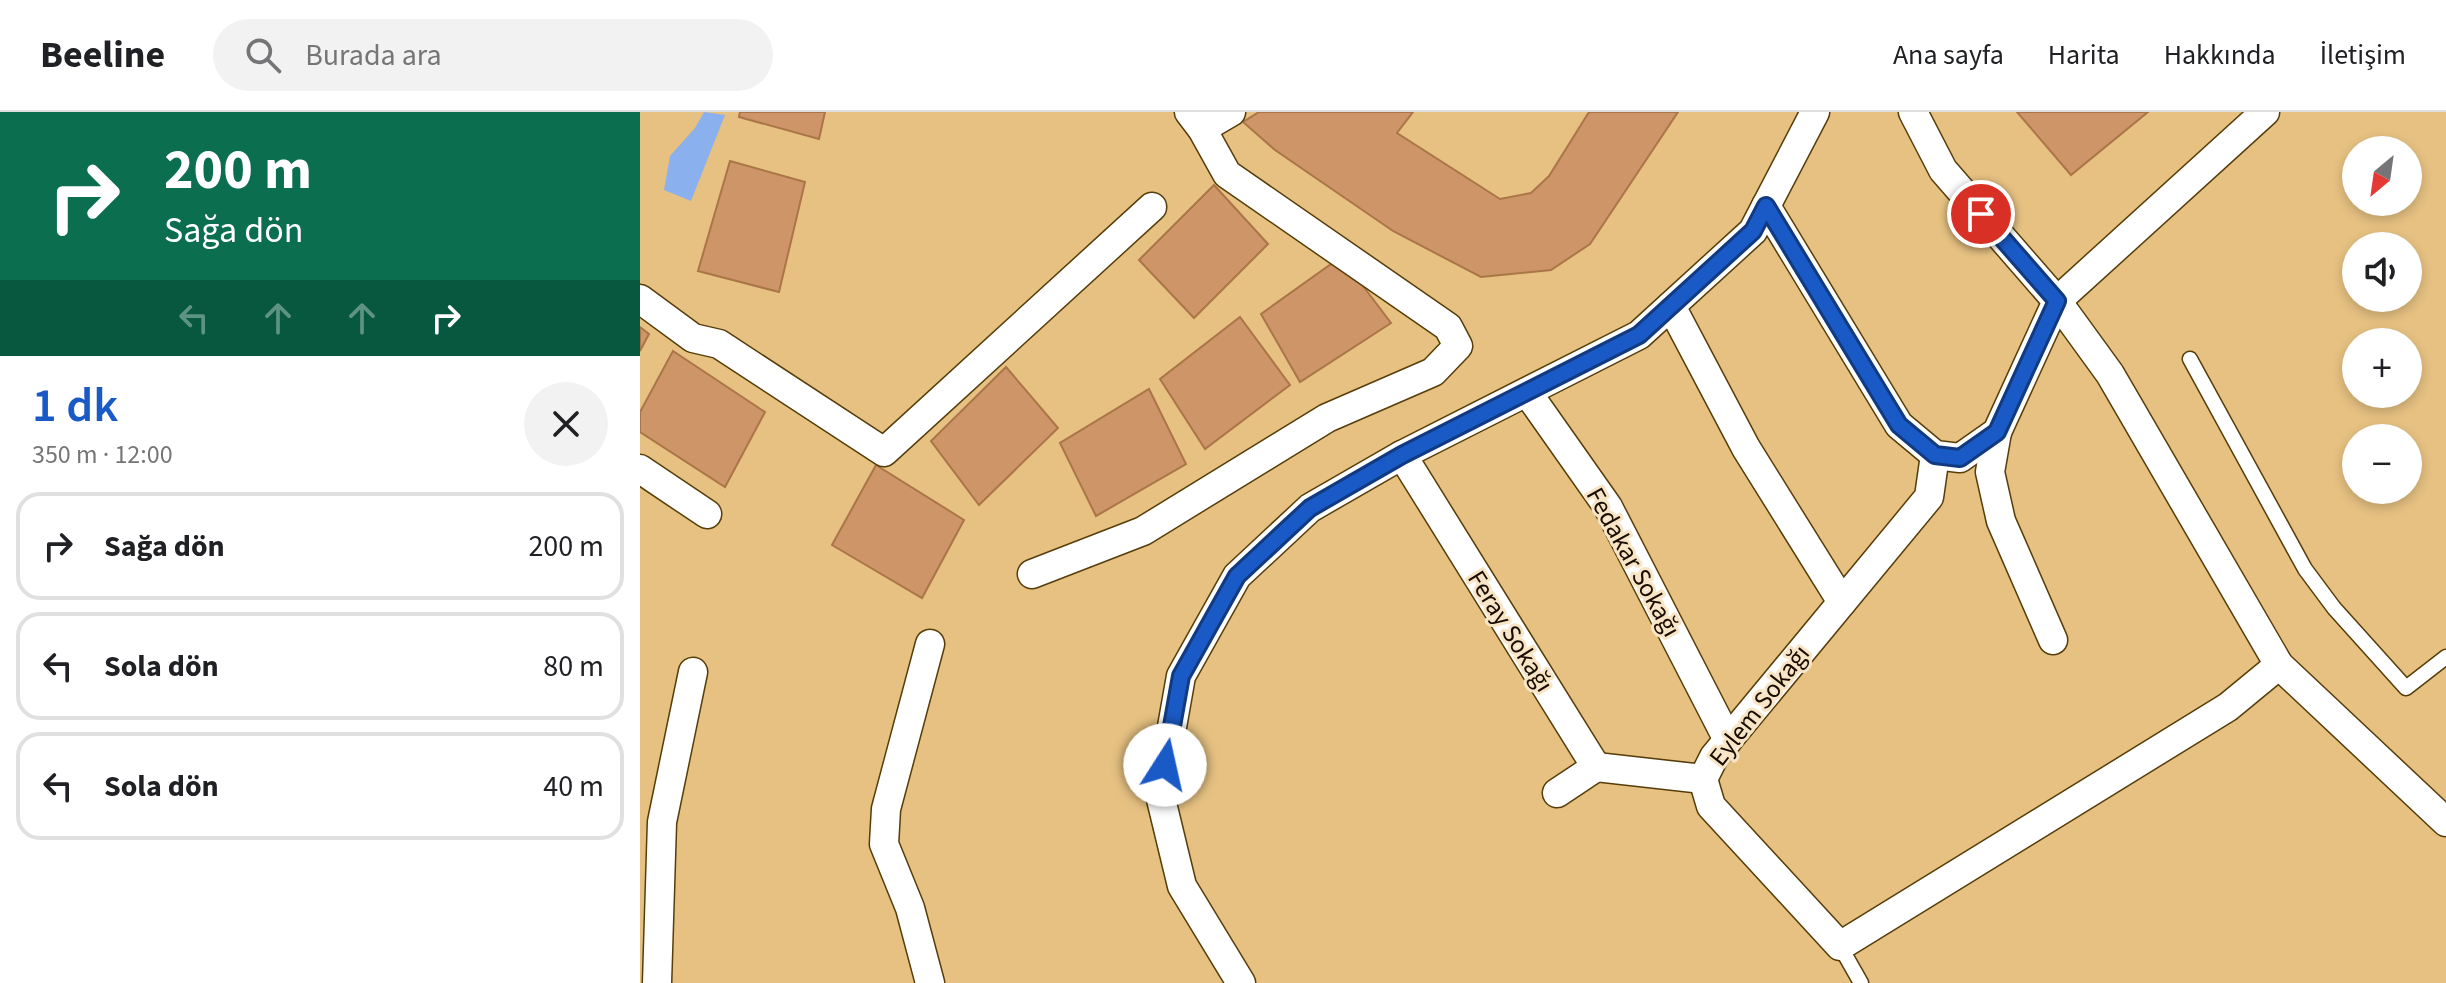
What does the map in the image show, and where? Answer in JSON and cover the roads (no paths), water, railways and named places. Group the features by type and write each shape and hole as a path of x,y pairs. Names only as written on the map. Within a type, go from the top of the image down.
{"street":[{"path":"1032,574 1143,531 1327,418 1433,372 1458,346 1448,327 1227,174 1196,121 1231,112"},
{"path":"1241,983 1182,886 1160,795 1181,676 1237,576 1310,508 1402,455 1639,335 1753,231 1815,112"},
{"path":"1913,112 1943,170 2057,301 2110,374 2279,665 2446,822"},
{"path":"2053,640 2001,521 1990,472 1997,432 2057,301 2265,112"},
{"path":"1766,206 1899,425 1935,455 1960,458 1997,432"},
{"path":"640,299 693,338 719,344 884,452 1152,207"},
{"path":"1671,306 1746,448 1842,602"},
{"name":"Fedakar Sokağı","path":"1527,392 1608,507 1728,740"},
{"name":"Feray Sokağı","path":"1402,455 1596,767"},
{"name":"Eylem Sokağı","path":"1840,946 1711,806 1703,779 1714,757 1929,497 1935,455"},
{"path":"640,469 707,514"},
{"path":"930,644 886,809 884,844 910,908 930,983"},
{"path":"1840,946 2228,707 2279,665"},
{"path":"657,983 662,822 693,672"},
{"path":"1557,793 1596,767 1703,779"}],"lane":[{"path":"2190,359 2305,569 2334,608 2406,688 2446,657"},
{"path":"1840,946 1861,983"}],"water":[{"path":"704,112 725,115 691,201 664,190 670,156 695,128"}]}
